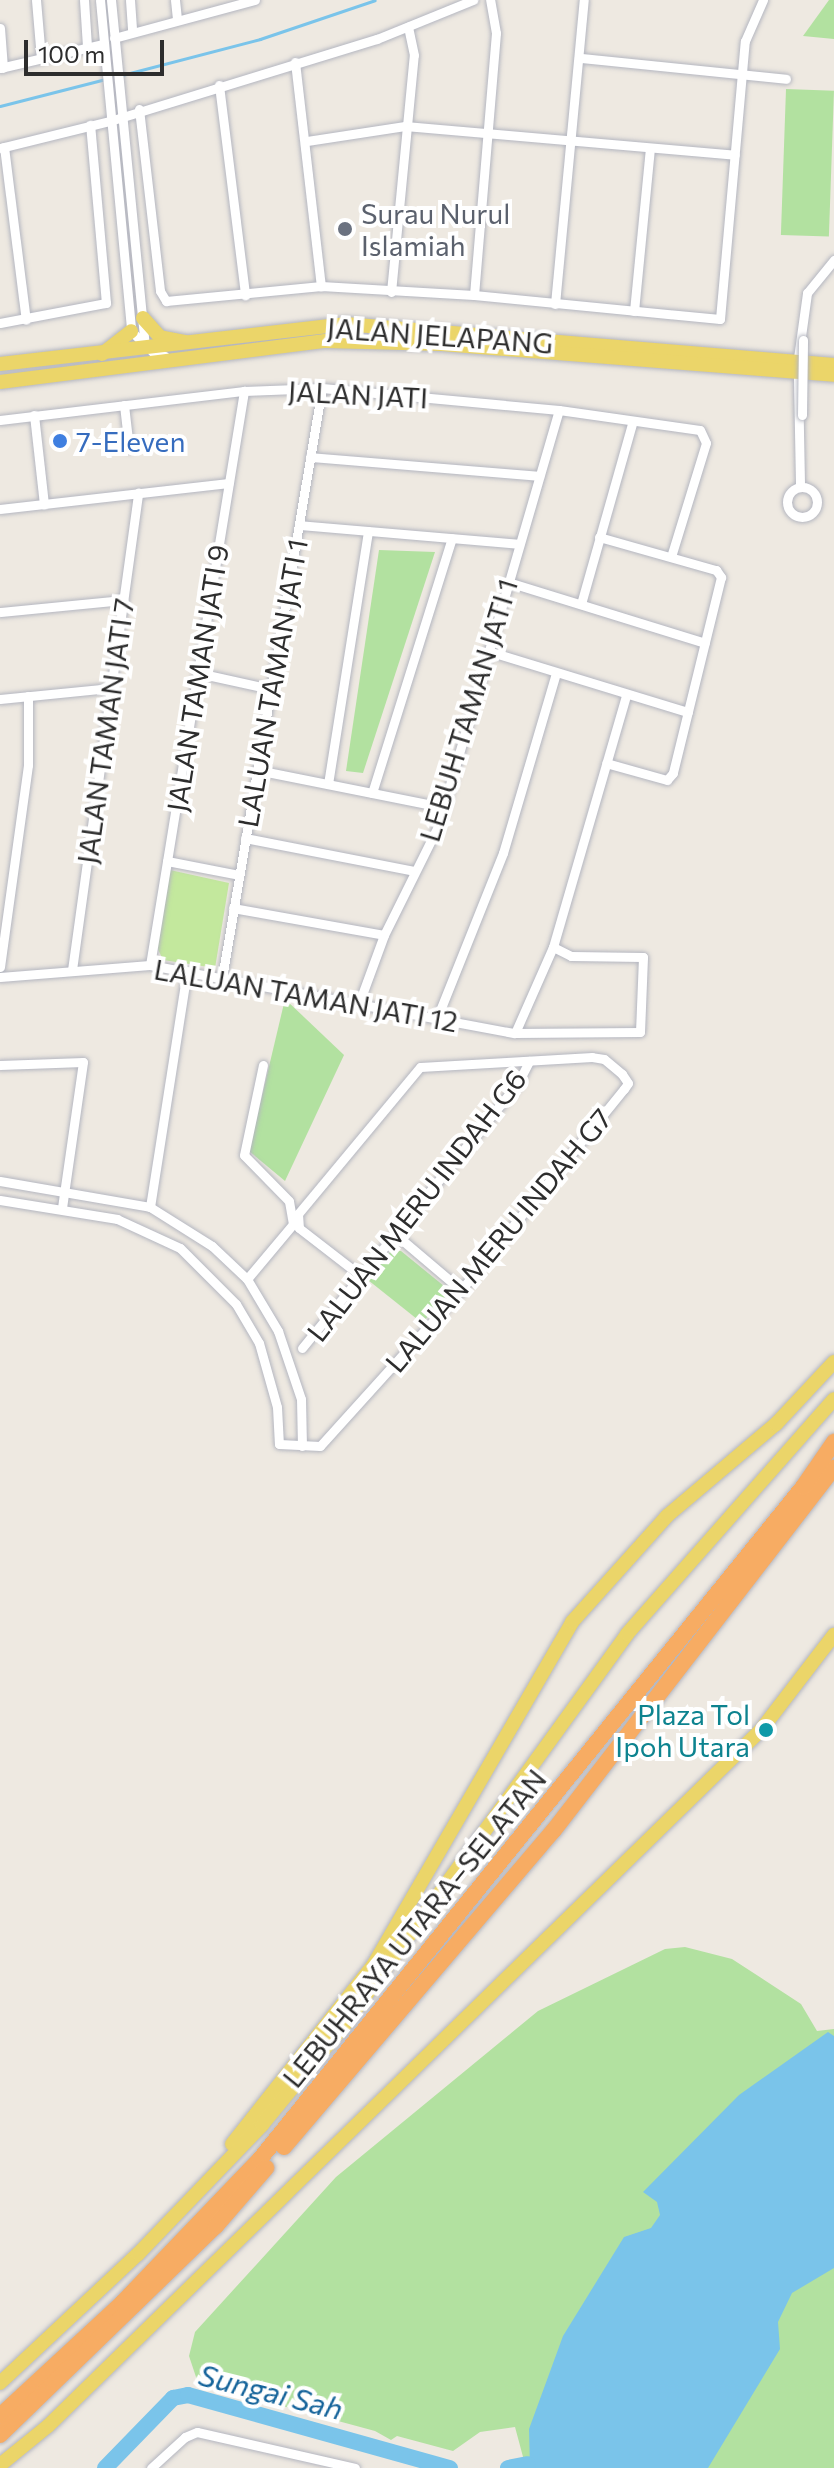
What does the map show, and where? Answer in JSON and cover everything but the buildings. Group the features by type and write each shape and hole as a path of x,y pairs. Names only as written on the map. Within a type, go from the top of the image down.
{"highway":[{"name":"LEBUHRAYA UTARA–SELATAN","path":"0,2416 122,2303 260,2159 803,1487 834,1442"},
{"name":"LEBUHRAYA UTARA–SELATAN","path":"0,2435 216,2226 554,1830 834,1468"}],"main road":[{"path":"143,318 160,337 193,346"},
{"name":"JALAN JELAPANG","path":"0,382 283,329 345,324 834,365"},
{"path":"101,354 131,331"},
{"name":"JALAN JELAPANG","path":"0,364 101,354 261,348 325,341 442,344 834,375"},
{"path":"138,2254 300,2063 374,1964 572,1622 667,1516 776,1424 834,1362"},
{"path":"0,2383 138,2254 262,2125 326,2047 627,1634 834,1399"},
{"path":"0,2465 48,2426 761,1730 834,1635"}],"street":[{"path":"36,0 41,58"},
{"path":"84,0 87,47"},
{"path":"100,0 131,331 145,353"},
{"path":"111,0 145,353"},
{"path":"130,0 132,32"},
{"path":"175,0 177,20"},
{"path":"114,38 255,0"},
{"path":"26,320 2,148 90,125 408,27 473,0"},
{"path":"474,295 496,33 490,0"},
{"path":"555,304 573,143 584,0"},
{"path":"139,109 161,295 172,301 321,286 474,295 720,319 747,34 761,1"},
{"path":"391,292 414,55 408,27"},
{"path":"0,28 2,68 103,44"},
{"path":"581,58 786,79"},
{"path":"295,62 307,141 321,286"},
{"path":"219,85 245,295"},
{"path":"0,323 101,307 109,296 90,125"},
{"path":"307,141 405,126 488,137 735,155"},
{"path":"634,311 650,149"},
{"path":"834,263 811,294 803,340 803,487 798,358 807,293 834,263"},
{"name":"JALAN JATI","path":"0,420 244,391 322,388 559,410 632,424 700,430 706,443 671,557"},
{"name":"LALUAN TAMAN JATI 1","path":"222,978 322,388"},
{"name":"JALAN TAMAN JATI 9","path":"150,965 244,391"},
{"path":"124,405 129,448"},
{"name":"LEBUH TAMAN JATI 1","path":"359,1003 384,935 443,807 559,410"},
{"path":"34,415 44,504"},
{"path":"581,604 632,424"},
{"path":"310,457 539,476"},
{"path":"0,509 229,483"},
{"name":"JALAN TAMAN JATI 7","path":"72,970 138,493"},
{"path":"299,525 519,544"},
{"path":"328,784 368,531"},
{"path":"599,537 716,570 721,577 688,712 667,780 606,763"},
{"path":"372,793 452,538"},
{"path":"508,582 705,643"},
{"path":"0,612 123,600"},
{"path":"488,651 688,712"},
{"path":"198,673 271,689"},
{"path":"437,1018 503,853 556,673"},
{"path":"0,699 111,688"},
{"path":"515,1033 553,947 626,695"},
{"path":"0,967 28,765 28,696"},
{"path":"257,770 443,807"},
{"path":"245,838 414,871"},
{"path":"167,861 239,875"},
{"path":"233,908 384,935"},
{"name":"LALUAN TAMAN JATI 12","path":"0,977 150,965 515,1033 642,1030 643,957 571,956 553,947"},
{"path":"150,1207 187,971"},
{"name":"LALUAN MERU INDAH G7","path":"62,1207 117,1219 154,1233 210,1273 236,1304 259,1343 277,1407 279,1444 323,1445 461,1290 628,1083 598,1058 529,1061"},
{"path":"361,1276 299,1228 304,1205 420,1067 529,1061"},
{"name":"LALUAN MERU INDAH G6","path":"302,1348 529,1061"},
{"path":"0,1065 83,1062 62,1207 0,1200"},
{"path":"247,1279 293,1224 289,1201 244,1155 263,1065"},
{"path":"0,1181 65,1189 150,1207 200,1236 247,1279 278,1331 296,1378 302,1446"},
{"path":"395,1234 461,1290"},
{"path":"151,2468 197,2432 355,2468"}],"green space":[{"path":"829,0 834,0 834,39 803,36"},
{"path":"786,89 834,91 829,237 781,235"},
{"path":"379,550 435,552 363,773 346,771"},
{"path":"170,870 229,883 215,968 163,960 156,945"},
{"path":"285,999 344,1055 285,1181 249,1151"},
{"path":"391,1251 401,1251 444,1286 445,1297 422,1323 368,1280"},
{"path":"685,1947 732,1959 801,2004 817,2031 834,2029 834,2468 526,2468 515,2427 480,2432 453,2451 397,2436 391,2440 375,2431 198,2383 189,2356 195,2332 336,2177 538,2011 665,1949"}],"water":[{"path":"828,2032 834,2036 834,2268 792,2293 778,2322 780,2349 708,2468 530,2468 529,2429 563,2336 624,2237 651,2228 660,2215 657,2202 643,2192 739,2095"}],"waterway":[{"path":"122,75 260,39 375,0"},
{"path":"0,106 106,79"},
{"name":"Sungai Sah","path":"105,2468 173,2398 188,2395 450,2468"},
{"name":"Sungai Sah","path":"508,2468 528,2464"}],"place":[{"name":"Surau Nurul Islamiah","path":"345,229"},
{"name":"7-Eleven","path":"60,441"},
{"name":"Plaza Tol Ipoh Utara","path":"766,1730"}]}
